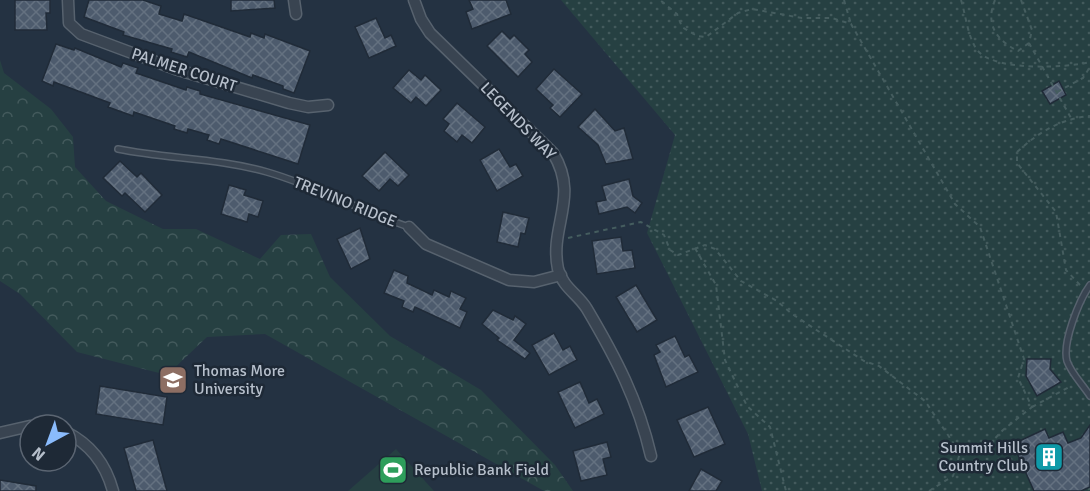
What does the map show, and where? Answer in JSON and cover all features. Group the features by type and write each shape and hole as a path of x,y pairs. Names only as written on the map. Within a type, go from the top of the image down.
{"street":[{"name":"PALMER COURT","path":"68,0 69,23 81,34 175,69 289,103 308,107 327,105"},
{"path":"294,0 296,14"},
{"name":"LEGENDS WAY","path":"414,0 430,33 553,153 563,169 565,182 557,255 561,274 569,291 584,304 622,369 635,400 651,456"},
{"name":"TREVINO RIDGE","path":"408,227 426,244 509,280 534,282 561,274"},
{"path":"0,434 18,429"},
{"path":"78,441 91,450 105,469 113,491"}],"lane":[{"name":"TREVINO RIDGE","path":"118,149 160,157 227,162 268,172 408,227"},
{"path":"1088,288 1076,313 1066,354 1068,363 1090,396"}],"path":[{"path":"660,0 677,14 682,27 697,36 706,37 738,13 752,9 802,18 832,18 851,24"},
{"path":"844,0 851,24 955,204 980,227 992,268 1019,340 1024,359 1018,378 1032,407"},
{"path":"961,0 973,42 979,52 992,59 1011,63 1068,67 1090,62"},
{"path":"995,0 990,21 997,37 1018,51 1029,43 1032,30 1021,0"},
{"path":"1029,43 1071,118"},
{"path":"1057,92 1083,78 1090,67"},
{"path":"1088,288 1066,270 1056,212 1017,163 1017,152 1048,127 1071,118 1090,116"},
{"path":"559,240 641,222 664,235 670,250 678,255 705,245 715,249 741,281 777,301 792,314 864,361 879,366 925,401 960,453"},
{"path":"695,249 716,285 725,360 747,406 770,427 786,491"},
{"path":"960,453 986,448 1003,430 1032,407 1080,382"},
{"path":"929,491 953,476 960,453"}],"green space":[{"name":"Summit Hills Country Club","path":"561,0 1090,0 1090,491 762,491 748,434 647,233 675,135"},
{"path":"0,60 4,73 51,109 73,137 75,167 106,201 163,229 196,229 260,259 281,235 311,234 330,277 390,336 481,390 555,465 573,491 544,491 265,334 207,337 167,375 77,352 20,294 0,281"},
{"name":"Republic Bank Field","path":"396,449 434,491 348,491"}],"building":[{"path":"15,0 50,0 50,13 46,13 47,30 15,30"},
{"path":"89,0 143,0 161,6 159,14 182,21 184,14 250,37 251,33 264,38 265,34 310,51 294,93 283,89 283,86 253,75 252,78 189,52 187,57 171,52 172,49 123,35 124,32 84,17"},
{"path":"231,0 274,0 275,8 231,11"},
{"path":"469,0 506,0 511,14 472,29 466,12 473,9"},
{"path":"376,18 385,38 391,35 396,46 369,58 355,27"},
{"path":"502,31 510,39 514,35 529,50 525,54 532,62 518,77 487,46"},
{"path":"56,44 74,50 75,48 121,67 123,63 138,68 136,73 186,90 187,87 200,91 200,94 310,125 298,164 221,139 219,144 207,140 209,135 188,129 187,133 174,129 175,126 134,112 133,116 108,107 110,103 54,82 53,86 42,81"},
{"path":"554,69 582,94 560,117 550,108 553,105 536,89"},
{"path":"409,70 421,80 425,75 441,90 426,106 416,97 411,103 393,88"},
{"path":"1059,81 1066,95 1050,104 1042,91"},
{"path":"457,103 485,127 472,143 462,135 457,142 444,131 449,124 443,119"},
{"path":"595,109 615,131 624,128 633,159 606,164 598,145 578,127"},
{"path":"499,149 510,167 516,164 523,176 497,191 480,160"},
{"path":"385,152 409,175 398,186 390,179 379,191 362,176"},
{"path":"120,161 137,177 141,173 162,195 145,212 125,193 122,196 103,178"},
{"path":"629,179 633,196 642,203 635,213 627,207 599,214 596,202 606,200 602,186"},
{"path":"229,185 246,190 244,195 263,201 258,217 249,214 247,222 221,214"},
{"path":"503,212 529,218 525,234 521,233 518,247 497,242"},
{"path":"360,228 370,259 351,269 337,239"},
{"path":"621,237 623,251 632,250 635,268 597,274 592,241"},
{"path":"394,270 408,276 407,283 432,295 434,290 449,297 451,291 466,298 460,309 467,312 460,328 415,307 413,312 402,307 404,301 384,293"},
{"path":"636,285 657,320 637,332 616,297"},
{"path":"493,310 513,320 515,316 526,324 514,340 530,353 525,359 497,340 499,338 482,324"},
{"path":"554,333 563,350 570,346 577,360 549,375 532,345"},
{"path":"675,336 685,357 689,355 698,372 666,387 654,355 660,352 656,345"},
{"path":"1027,359 1051,359 1050,369 1061,382 1037,396 1026,376"},
{"path":"580,382 589,403 597,399 604,414 575,428 558,392"},
{"path":"100,386 167,397 163,425 96,414"},
{"path":"708,407 725,444 694,457 677,420"},
{"name":"Summit Hills Country Club","path":"1090,425 1090,487 1081,491 1034,491 1013,444 1045,429 1049,438 1063,432 1068,443 1081,438"},
{"path":"153,440 167,491 136,491 124,448"},
{"path":"607,442 611,457 603,459 607,475 581,481 573,451"},
{"path":"701,469 722,481 716,491 689,491"},
{"path":"0,480 36,486 36,491 0,491"}],"place":[{"name":"Thomas More University","path":"173,380"},
{"name":"Summit Hills Country Club","path":"1049,457"},
{"name":"Republic Bank Field","path":"393,470"}]}
